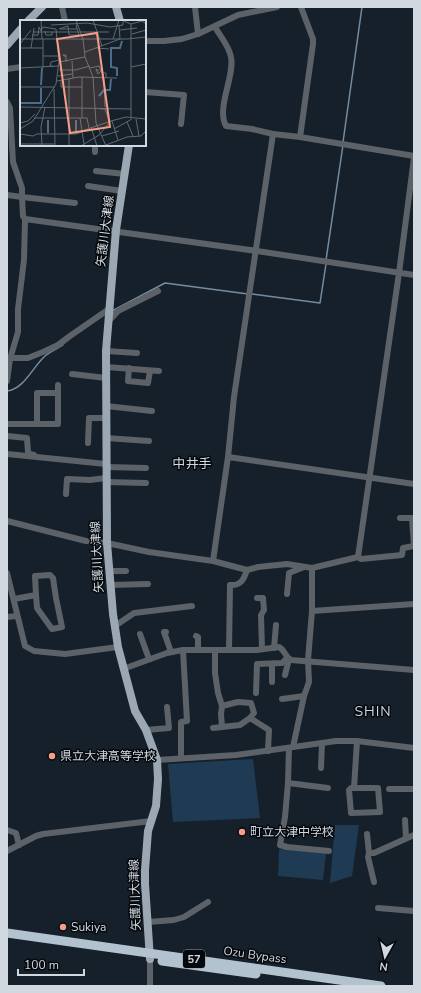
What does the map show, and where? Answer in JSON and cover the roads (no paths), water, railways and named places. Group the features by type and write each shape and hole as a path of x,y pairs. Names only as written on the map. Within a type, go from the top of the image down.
{"highway":[{"name":"Ozu Bypass","path":"7,933 344,986"},
{"name":"Ozu Bypass","path":"7,939 381,986"}],"main road":[{"path":"29,20 42,7"},
{"path":"116,7 120,20"},
{"path":"7,45 20,30"},
{"name":"矢護川大津線","path":"127,146 125,174 116,230 106,351 106,543 115,626 123,669 135,711 146,730 157,760 158,787 156,806 151,821 147,842 145,870 150,956"}],"street":[{"path":"62,7 65,20"},
{"path":"195,7 198,34"},
{"path":"146,40 164,41 182,39 215,27 246,10 277,7"},
{"path":"300,137 313,38 301,7"},
{"path":"215,27 226,45 231,57 231,66 224,103 224,122 226,126 252,129 273,134 300,137 414,157 399,273 358,557"},
{"path":"7,69 20,67"},
{"path":"146,92 184,95 181,124"},
{"path":"7,102 10,108 13,162 22,188 23,216 25,219 24,260 18,309 18,332 7,381"},
{"path":"213,561 228,457 234,397 273,134"},
{"path":"95,146 95,152"},
{"path":"96,171 125,174"},
{"path":"88,186 122,191"},
{"path":"7,195 75,203"},
{"path":"25,219 116,230 414,275"},
{"path":"108,322 118,311 158,291"},
{"path":"11,358 28,358 58,345 109,309"},
{"path":"106,351 137,353"},
{"path":"106,367 159,372"},
{"path":"129,368 128,381 148,383 150,371"},
{"path":"72,374 106,378"},
{"path":"7,424 58,424 58,385"},
{"path":"37,424 38,393 58,393"},
{"path":"106,406 152,411"},
{"path":"88,444 89,418 106,418"},
{"path":"7,436 27,438 28,452 30,454 50,457"},
{"path":"106,438 149,441"},
{"path":"7,454 146,468"},
{"path":"228,457 414,484"},
{"path":"66,494 67,478 146,483"},
{"path":"7,521 86,541 213,561 247,570 258,567 287,564 312,568 358,557 361,559 402,555 403,548 414,546 412,518 400,518"},
{"path":"287,594 289,573 304,567"},
{"path":"312,568 312,611 308,660 309,682 291,747 285,817 280,845 287,847 329,850"},
{"path":"109,571 126,570"},
{"path":"229,650 230,586 236,586 242,582 247,570"},
{"path":"7,573 26,646 34,651 65,654 118,647"},
{"path":"50,575 53,578 62,627 52,629 37,608 36,595 35,576 50,575"},
{"path":"110,585 148,584"},
{"path":"14,599 36,595"},
{"path":"257,598 264,598 264,610 260,615 262,649"},
{"path":"312,611 414,604"},
{"path":"115,626 134,613 192,606"},
{"path":"7,617 17,616"},
{"path":"274,648 276,624"},
{"path":"166,632 164,632 171,652"},
{"path":"140,634 149,660"},
{"path":"196,636 198,637 198,650"},
{"path":"123,669 171,652 183,650 262,649 279,647 288,658 285,675"},
{"path":"181,758 180,722 187,721 183,650"},
{"path":"215,650 215,673 218,693 222,706 222,727"},
{"path":"256,693 257,664 282,663 288,658 414,670"},
{"path":"272,664 272,682"},
{"path":"282,700 304,696"},
{"path":"213,728 240,725 254,713 251,703 238,702 222,706"},
{"path":"146,730 169,728 167,707"},
{"path":"250,718 269,730 268,751"},
{"path":"157,760 268,751 336,741 357,741 414,748"},
{"path":"354,788 357,741"},
{"path":"321,768 322,742"},
{"path":"288,783 328,788"},
{"path":"354,788 378,788 380,812 351,813 349,790 354,788"},
{"path":"389,789 414,789"},
{"path":"405,820 406,838"},
{"path":"7,851 43,834 151,821"},
{"path":"7,830 16,832 19,845"},
{"path":"367,834 368,857 374,882"},
{"path":"369,854 414,835"},
{"path":"148,922 174,920 184,917 208,902"},
{"path":"378,908 414,911"},
{"path":"150,956 150,986"}],"waterway":[{"path":"343,142 362,7"},
{"path":"326,260 343,145"},
{"path":"252,294 320,303 326,264"},
{"path":"112,311 165,283 248,294"},
{"path":"7,391 23,382 44,357 63,345"}],"place":[{"name":"県立大津高等学校","path":"52,756"},
{"name":"町立大津中学校","path":"242,832"},
{"name":"Sukiya","path":"63,927"}],"district":[{"name":"中井手","path":"192,463"},
{"name":"SHIN","path":"373,711"}]}
